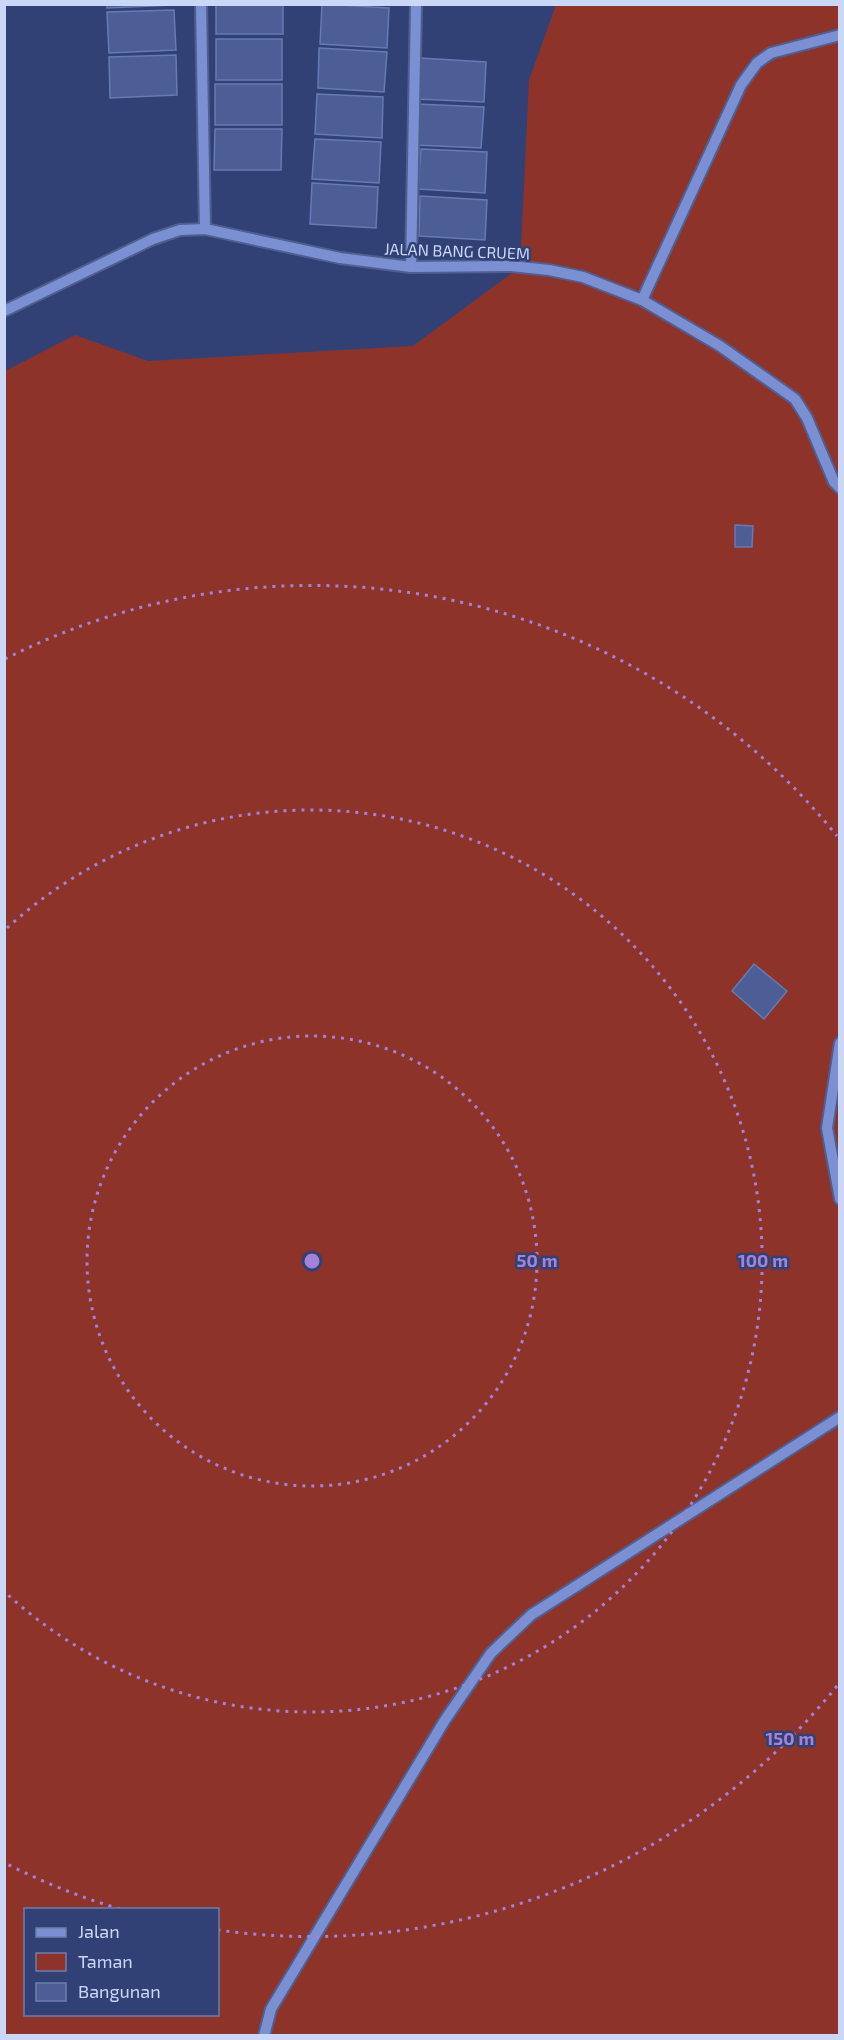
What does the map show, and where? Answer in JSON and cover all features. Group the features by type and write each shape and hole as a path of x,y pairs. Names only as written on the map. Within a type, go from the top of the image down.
{"street":[{"path":"201,4 205,229"},
{"path":"411,267 416,5"},
{"path":"642,300 741,86 757,63 771,52 840,35"},
{"name":"JALAN BANG CRUEM","path":"4,311 153,239 180,230 205,229 339,258 411,267 511,266 583,277 642,300 720,346 795,399 807,418 834,482 840,489"},
{"path":"840,1043 827,1128 840,1199"},
{"path":"264,2036 271,2008 444,1720 491,1653 531,1615 840,1417"}],"green space":[{"path":"556,5 839,5 839,2035 5,2036 5,371 75,335 148,361 413,346 520,267 529,80"}],"building":[{"path":"107,4 174,4 174,5 107,8"},
{"path":"216,4 283,4 283,34 216,34"},
{"path":"322,4 389,8 387,48 320,44"},
{"path":"174,10 176,50 109,53 107,12"},
{"path":"216,39 282,39 282,80 216,80"},
{"path":"319,48 387,52 384,92 318,88"},
{"path":"176,55 177,95 110,98 109,57"},
{"path":"420,58 486,62 484,102 417,99"},
{"path":"215,84 282,84 282,125 215,125"},
{"path":"317,94 383,97 382,138 315,134"},
{"path":"417,104 484,107 481,148 415,145"},
{"path":"215,129 282,129 281,170 214,170"},
{"path":"315,139 381,142 379,183 312,179"},
{"path":"421,149 487,152 485,193 418,189"},
{"path":"312,183 378,187 376,228 310,224"},
{"path":"420,196 487,200 485,240 419,236"},
{"path":"735,525 753,526 752,547 735,547"},
{"path":"754,964 787,991 764,1019 732,991"}]}
